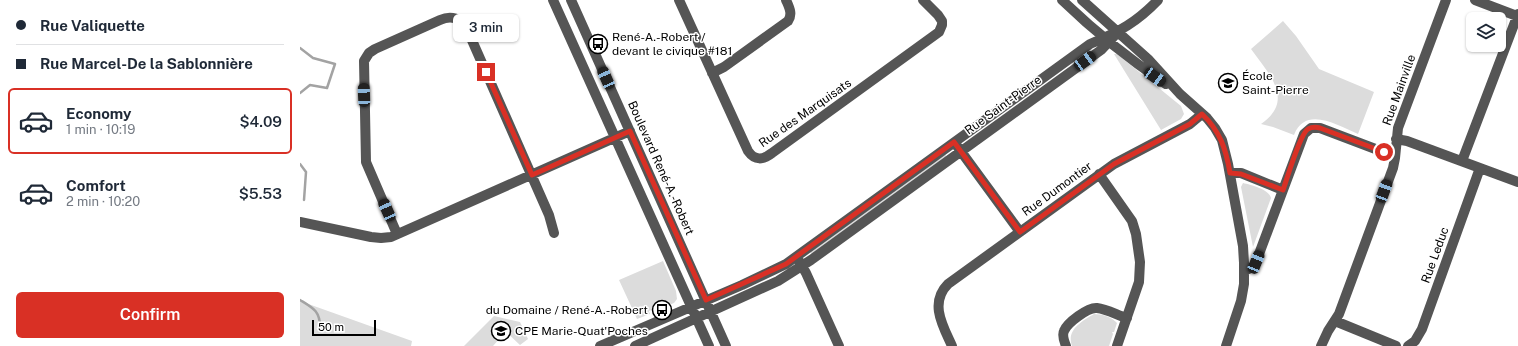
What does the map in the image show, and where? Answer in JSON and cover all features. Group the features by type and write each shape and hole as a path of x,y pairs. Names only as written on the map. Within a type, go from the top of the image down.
{"street":[{"path":"553,0 709,346"},
{"name":"Boulevard René-A.-Robert","path":"571,0 726,346"},
{"name":"Rue des Marquisats","path":"679,0 748,151 754,158 759,159 765,158 939,32 942,25 940,18 923,0"},
{"path":"712,72 724,67 788,21 791,13 786,0"},
{"path":"1062,0 1090,27 1142,68 1180,94"},
{"path":"1082,0 1149,60 1180,94 1215,128 1222,140 1230,173 1243,246 1244,271 1241,301 1226,346"},
{"name":"Rue Saint-Pierre","path":"600,346 778,268 796,257 1090,44 1107,40 1141,16 1158,0"},
{"name":"Rue Mainville","path":"1322,346 1328,331 1339,314 1393,168 1396,155 1398,128 1446,0"},
{"path":"1462,161 1518,15 1475,0"},
{"path":"397,234 367,166 363,63 371,51 447,18 460,20 464,25 532,175 551,219 554,233"},
{"name":"Rue Saint-Pierre","path":"635,346 778,281 802,266 1101,50 1107,40"},
{"name":"Rue Dumontier","path":"952,346 939,313 938,303 942,291 952,281 1099,174 1124,158 1190,124 1202,114"},
{"path":"1244,271 1253,267 1256,262 1306,131 1311,128 1320,128 1386,153 1396,155"},
{"path":"300,222 376,238 386,238 630,131"},
{"path":"1396,139 1407,141 1518,182"},
{"path":"954,142 1020,232"},
{"name":"Rue Leduc","path":"1408,346 1415,341 1422,329 1480,168"},
{"path":"1230,173 1241,174 1283,190"},
{"path":"1099,174 1127,213 1136,234 1141,272 1138,288 1116,346"},
{"path":"796,257 802,266 839,346"},
{"path":"1066,346 1063,335 1064,330 1072,322 1089,310 1099,308 1126,318"},
{"path":"1335,321 1396,346"}],"shaded area":[{"path":"1283,21 1296,36 1319,69 1374,92 1358,134 1332,123 1314,119 1306,121 1299,126 1294,135 1261,124 1271,115 1277,106 1278,96 1276,86 1271,77 1251,49"},
{"path":"1114,54 1117,54 1181,106 1184,114 1181,119 1161,130"},
{"path":"944,153 947,157 812,255 809,250"},
{"path":"1243,183 1255,186 1267,192 1271,198 1253,247 1241,187"},
{"path":"663,261 676,291 677,299 674,303 659,309 658,307 649,311 650,314 637,319 619,280"},
{"path":"300,301 412,341 411,346 300,346"},
{"path":"1094,314 1107,316 1117,323 1114,332 1112,332 1113,334 1109,346 1072,346 1071,335 1073,331 1080,323"},
{"name":"CPE Marie-Quat'Poches","path":"494,316 520,322 528,339 520,345 505,331 493,346 464,346"}],"waterway":[{"path":"300,48 313,58 335,64 327,88 310,85 300,93"},
{"path":"300,164 306,172 304,200"},
{"path":"300,300 315,310 319,317 320,327"}],"place":[{"name":"René-A.-Robert / devant le civique #181","path":"598,44"},
{"name":"École Saint-Pierre","path":"1228,83"},
{"name":"du Domaine / René-A.-Robert","path":"662,310"},
{"name":"CPE Marie-Quat'Poches","path":"501,331"}],"route":[{"path":"486,72 532,175 630,131 706,300 786,264 954,142 1020,232 1114,164 1190,124 1202,114 1215,128 1222,140 1230,173 1238,173 1283,190 1304,134 1309,129 1320,128 1384,152"}]}
